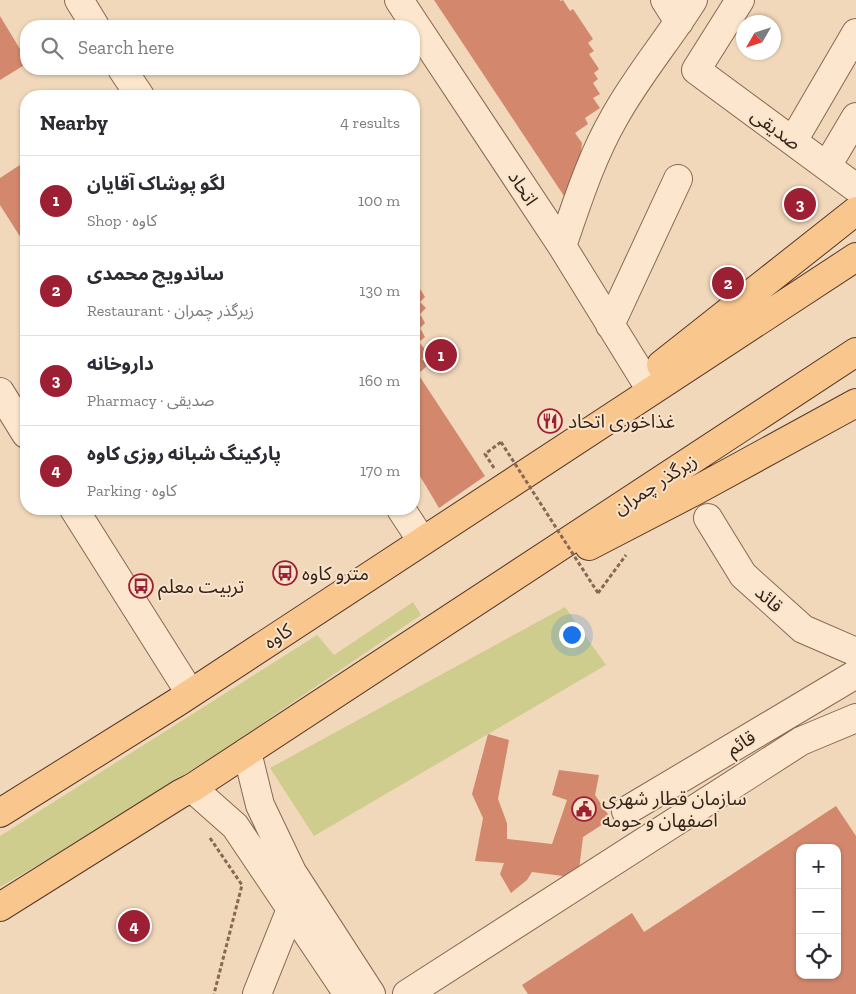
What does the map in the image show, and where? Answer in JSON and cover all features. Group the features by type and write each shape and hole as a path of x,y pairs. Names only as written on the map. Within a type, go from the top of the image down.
{"main road":[{"path":"553,455 644,379 856,211"},
{"path":"553,455 856,257"},
{"name":"زیرگذر چمران","path":"455,616 856,352"},
{"path":"0,907 192,788 455,616 695,491 856,403"},
{"name":"کاوه","path":"0,813 190,694 553,455"}],"street":[{"path":"79,0 91,20"},
{"name":"اتحاد","path":"399,0 412,20"},
{"name":"صدیقی","path":"740,0 696,70 856,188"},
{"path":"562,246 587,175 613,118 679,7"},
{"name":"اتحاد","path":"420,32 562,246 644,379"},
{"path":"793,141 856,33"},
{"path":"126,75 136,90"},
{"path":"827,166 856,117"},
{"path":"610,325 678,180"},
{"path":"0,392 20,424"},
{"path":"78,515 190,694"},
{"path":"405,515 422,542"},
{"name":"قائد","path":"708,518 743,575 803,628 856,652"},
{"name":"قائم","path":"626,811 856,674"},
{"path":"407,994 801,741 856,718"},
{"path":"248,752 260,805 292,872 371,994"},
{"path":"192,788 235,826 348,994"},
{"path":"257,994 291,909"}],"path":[{"path":"485,454 502,442 598,593 630,549"},
{"path":"206,832 242,885 214,994"}],"shaded area":[{"path":"413,602 421,615 217,754 60,852 0,887 0,836 317,635 334,655"},
{"path":"565,607 606,665 314,836 270,768"}],"building":[{"path":"434,0 563,0 570,11 573,9 593,39 588,43 594,51 589,54 599,69 594,73 598,79 593,83 600,94 593,98 600,108 585,118 588,124 575,133 582,143 577,192 566,199"},
{"path":"0,16 20,49 20,68 0,80"},
{"path":"20,165 20,237 0,205 0,178"},
{"path":"420,289 425,297 420,302"},
{"path":"420,302 426,308 420,314"},
{"path":"420,314 425,323 420,328"},
{"path":"420,328 425,337 420,341"},
{"path":"420,343 428,353 422,359 428,365 420,372"},
{"path":"420,377 485,476 439,508 420,476"},
{"name":"سازمان قطار شهری اصفهان و حومه","path":"488,734 509,740 498,799 507,823 507,839 552,844 567,800 552,795 559,770 599,775 595,795 611,819 583,837 578,878 532,872 527,880 511,893 500,874 504,863 475,861 483,818 472,794"},
{"path":"836,806 856,836 856,994 528,994 522,985 632,913 644,932"}],"place":[{"name":"داروخانه","path":"800,204"},
{"name":"ساندویچ محمدی","path":"728,283"},
{"name":"لگو پوشاک آقایان","path":"441,355"},
{"name":"غذاخوری اتحاد","path":"550,421"},
{"name":"مترو کاوه","path":"285,573"},
{"name":"تربیت معلم","path":"141,586"},
{"name":"سازمان قطار شهری اصفهان و حومه","path":"584,809"},
{"name":"پارکینگ شبانه روزی کاوه","path":"134,926"}]}
